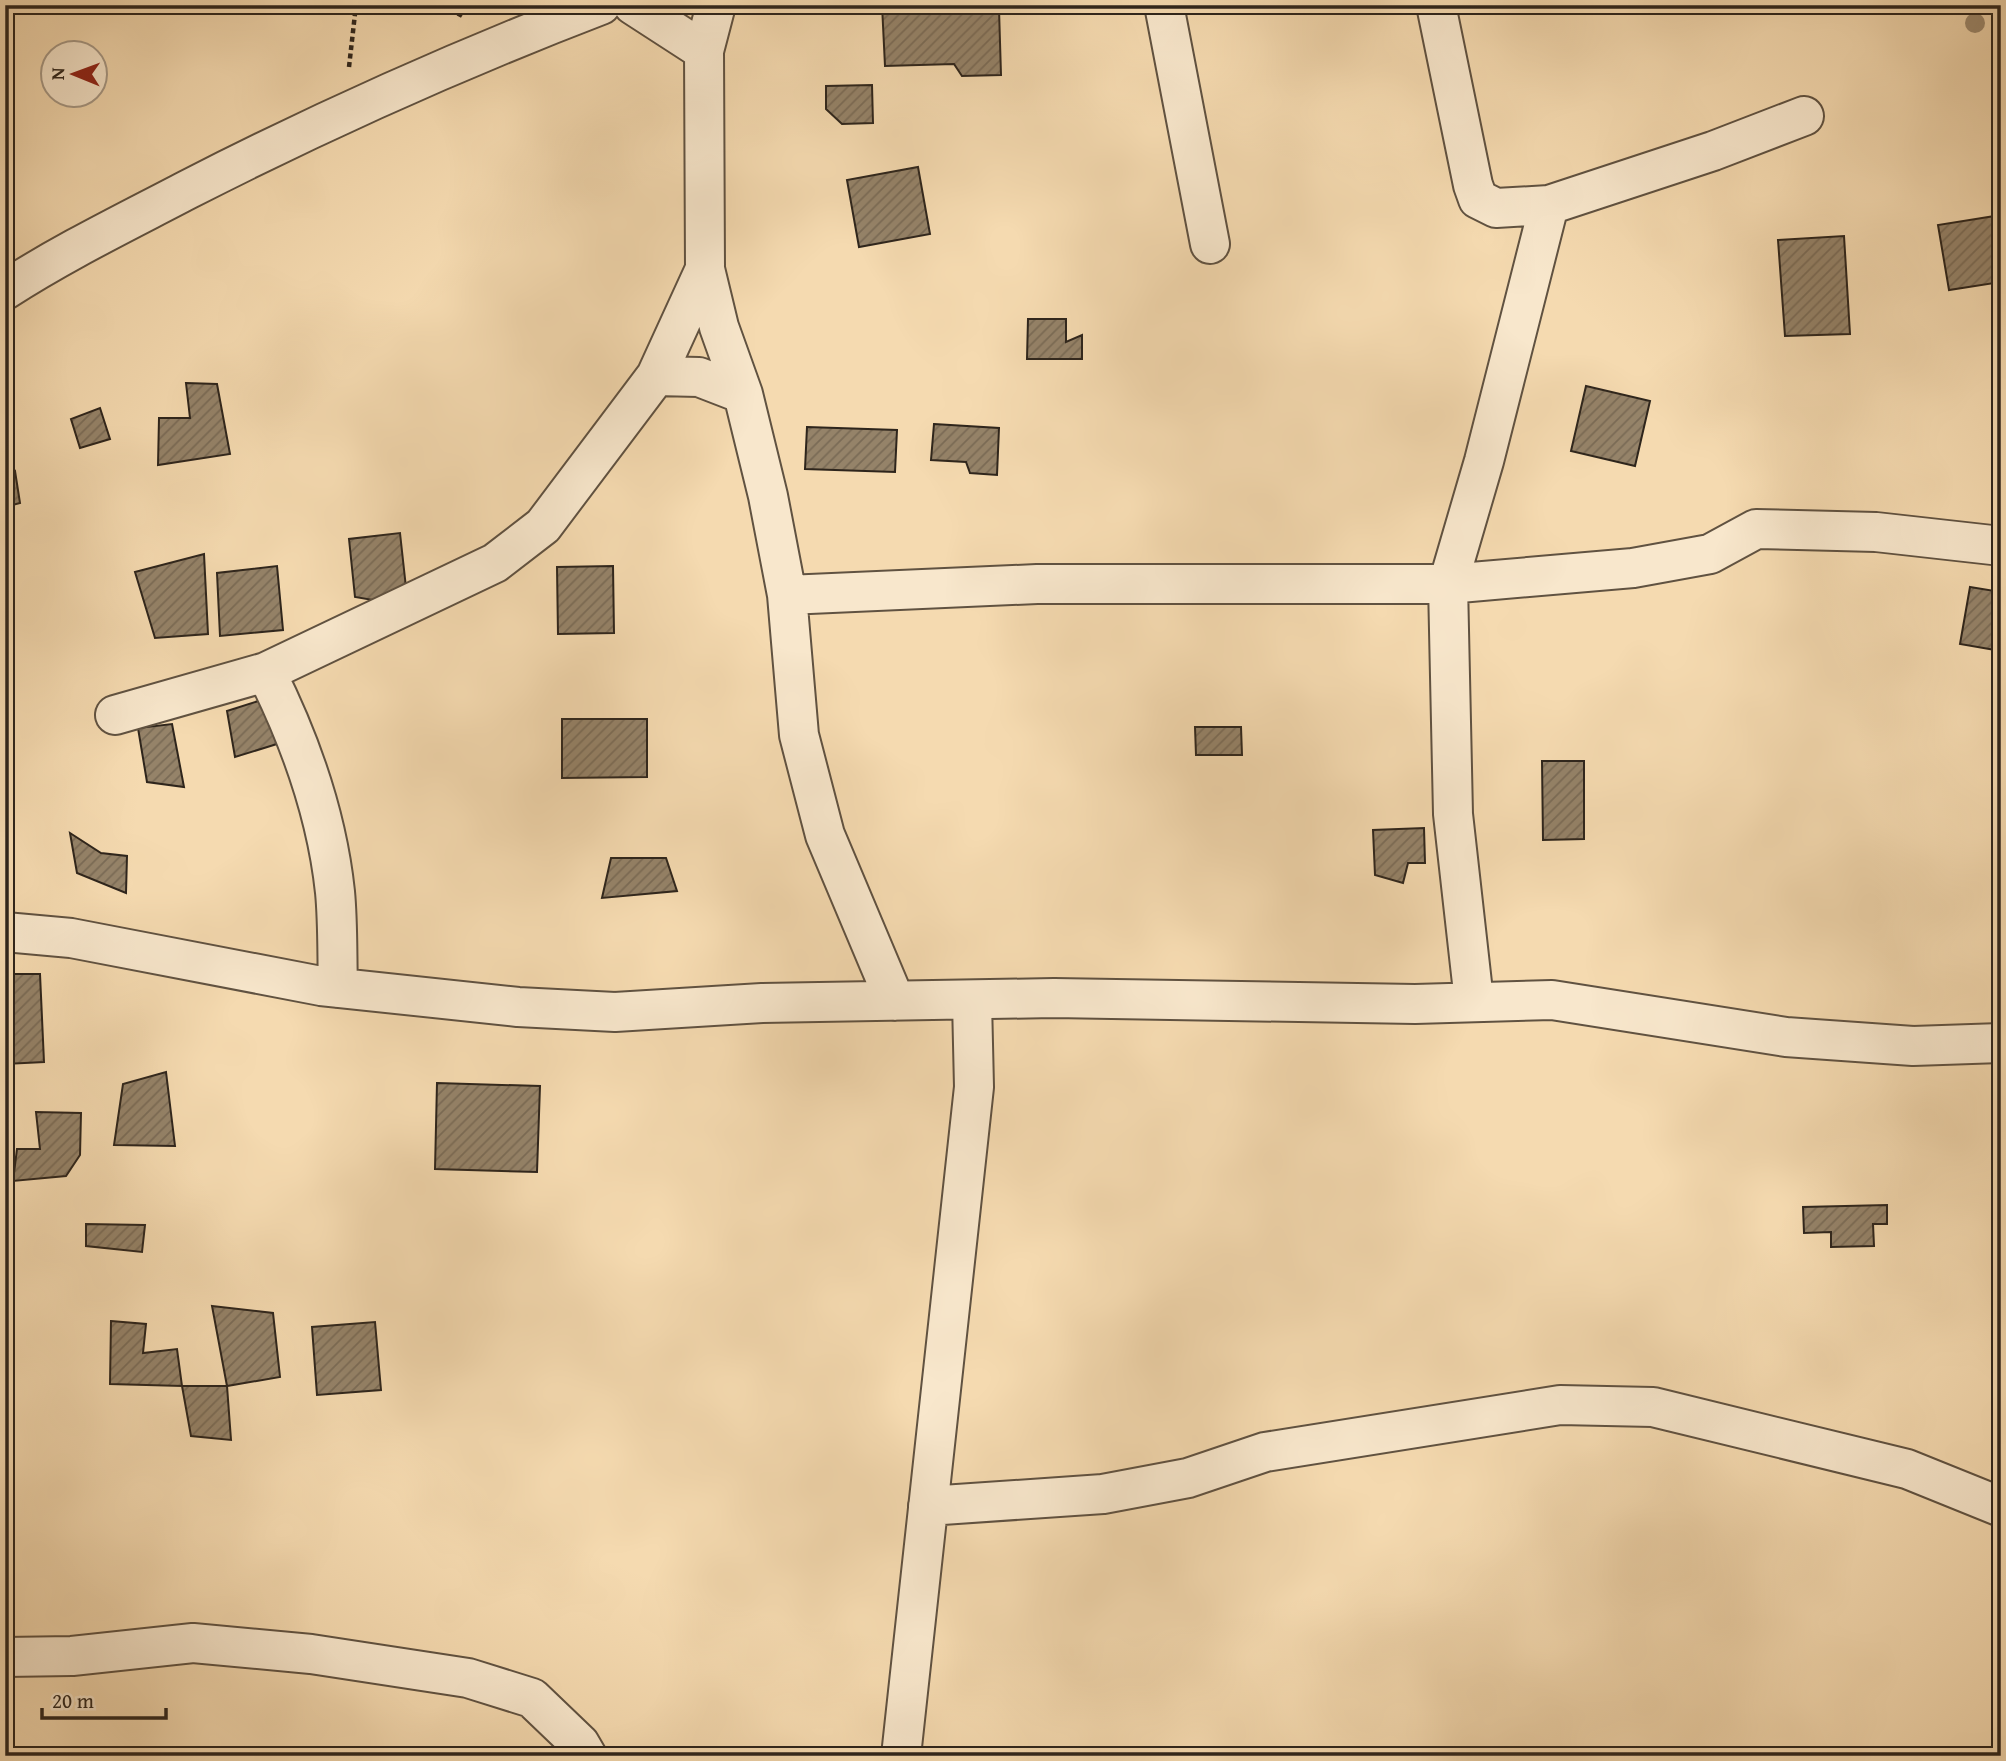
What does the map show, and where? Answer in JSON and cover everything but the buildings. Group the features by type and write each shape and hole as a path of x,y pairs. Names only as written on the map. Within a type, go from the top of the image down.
{"street":[{"path":"5,290 59,256 334,118 413,82 601,5"},
{"path":"633,5 704,51"},
{"path":"716,5 704,51 705,269 719,327 743,394 768,496 786,595 799,735 825,835 895,1001"},
{"path":"1164,5 1210,244"},
{"path":"1436,5 1455,107 1478,200 1496,208 1549,205 1713,151 1804,116"},
{"path":"1474,1001 1453,814 1448,584 1484,461 1549,205"},
{"path":"115,715 266,672 495,563 543,526 656,376 705,269"},
{"path":"656,376 699,377 743,394"},
{"path":"786,595 1037,584 1448,584 1633,568 1710,554 1756,530 1876,532 2001,546"},
{"path":"266,672 296,741 325,831 335,893 338,988"},
{"path":"5,932 84,940 338,988 518,1007 615,1012 762,1003 1054,998 1415,1004 1552,1000 1799,1038 1913,1046 2001,1043"},
{"path":"901,1756 974,1087 972,1001"},
{"path":"928,1506 1103,1494 1188,1478 1265,1452 1560,1405 1619,1404 1653,1407 1908,1469 2001,1507"},
{"path":"5,1657 72,1656 192,1643 311,1654 468,1678 533,1698 580,1744 587,1756"}],"path":[{"path":"334,118 352,53 356,5"}]}
